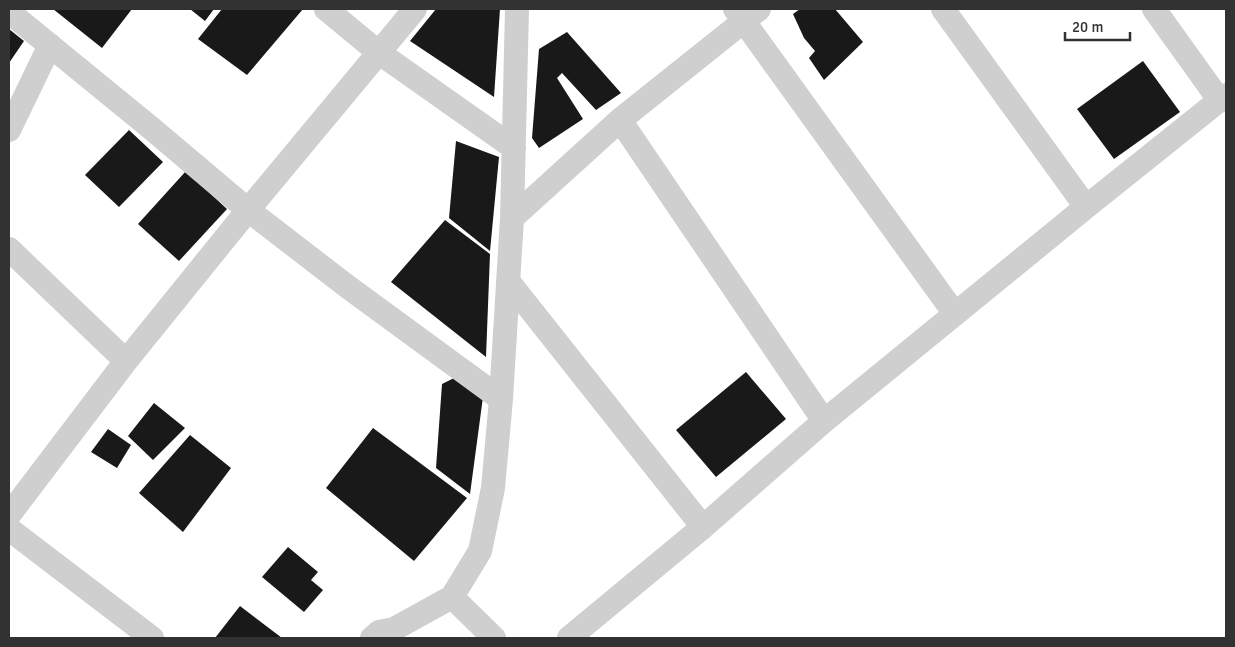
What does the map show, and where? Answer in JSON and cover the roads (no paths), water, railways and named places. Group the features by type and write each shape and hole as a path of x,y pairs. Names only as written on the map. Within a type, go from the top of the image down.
{"street":[{"path":"326,9 378,52 514,148"},
{"path":"9,514 126,361 248,210 415,9"},
{"path":"372,638 379,632 394,629 452,597 480,551 493,488 501,400 512,218 517,9"},
{"path":"943,9 1086,207"},
{"path":"569,638 703,526 824,421 1223,98 1154,9"},
{"path":"9,12 248,210 348,287 501,400"},
{"path":"512,218 620,120 746,13 955,314"},
{"path":"9,130 50,46"},
{"path":"620,120 824,421"},
{"path":"9,249 126,361"},
{"path":"508,281 703,526"},
{"path":"9,529 152,638"},
{"path":"452,597 494,638"}]}
